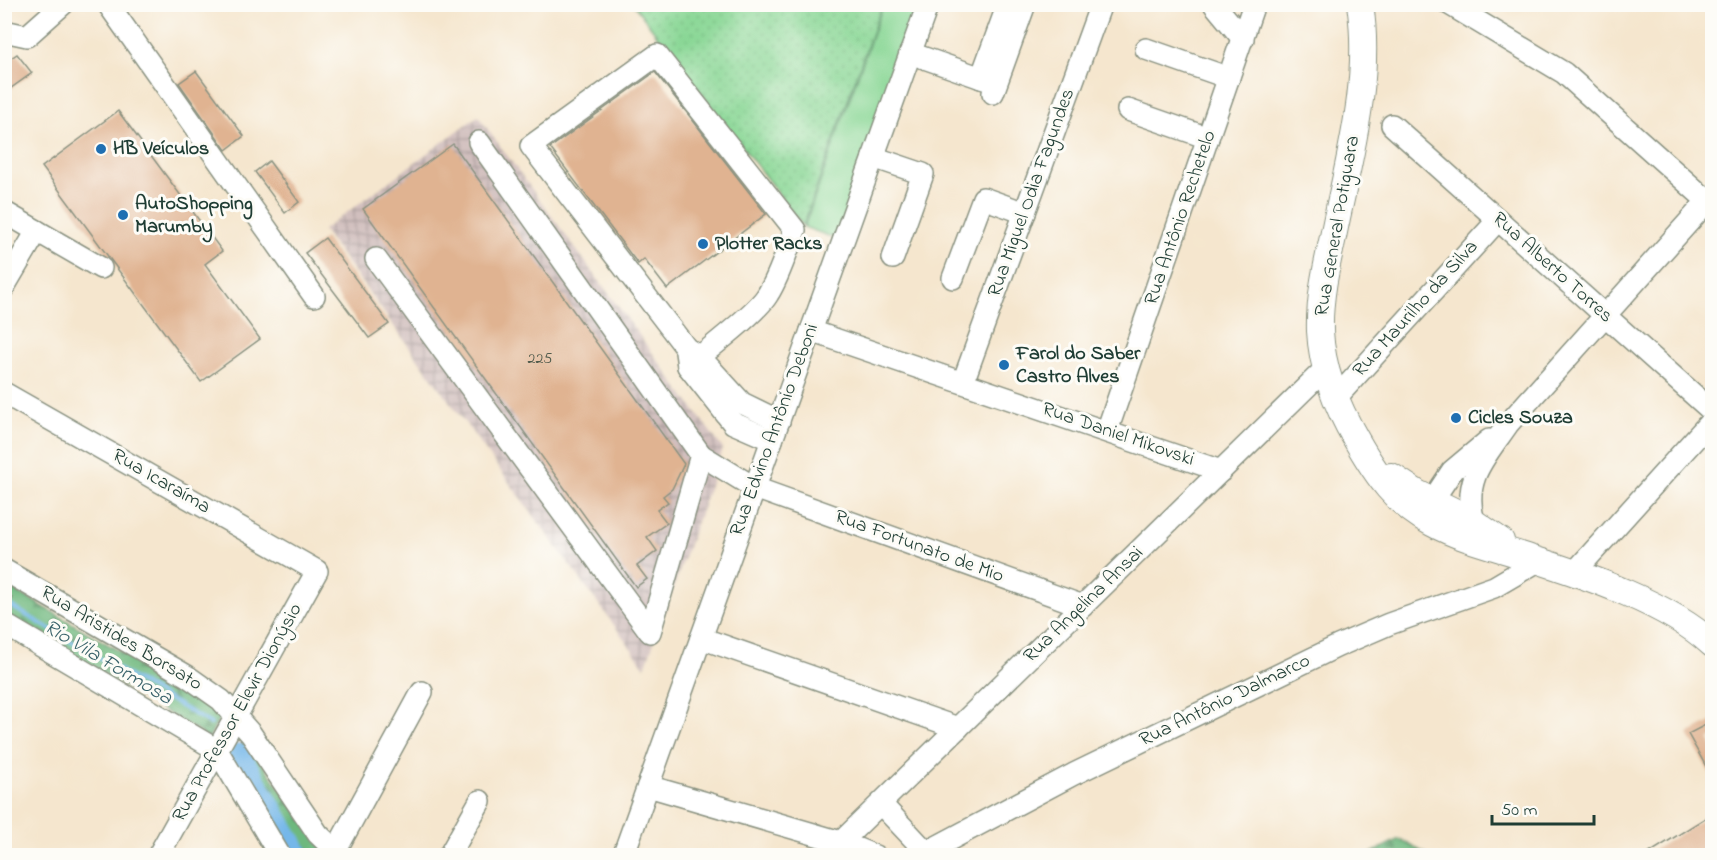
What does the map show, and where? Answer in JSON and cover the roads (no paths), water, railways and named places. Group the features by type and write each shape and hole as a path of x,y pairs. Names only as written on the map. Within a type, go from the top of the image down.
{"main road":[{"name":"Rua General Potiguara","path":"1360,4 1364,44 1361,97 1321,302 1320,333 1326,368 1335,399 1357,442 1378,477 1403,505 1659,608 1680,619 1713,644"},
{"name":"Rua General Potiguara","path":"1357,442 1395,479 1432,501"},
{"path":"1432,501 1464,528"}],"street":[{"path":"4,31 27,36 63,4"},
{"path":"108,4 314,296"},
{"name":"Rua Edvino Antônio Deboni","path":"627,855 648,786 928,4"},
{"path":"990,85 1008,4"},
{"path":"990,85 1025,4"},
{"name":"Rua Miguel Odia Fagundes","path":"963,382 1101,4"},
{"path":"1214,4 1243,39"},
{"name":"Rua Antônio Rechetelo","path":"1107,431 1254,4"},
{"path":"1449,4 1564,73 1711,201 1508,424 1481,463 1471,483 1464,528"},
{"path":"1146,49 1229,78"},
{"path":"910,53 990,85"},
{"path":"691,357 768,296 795,230 657,56 531,146 691,357 734,423 775,430"},
{"path":"1128,110 1208,138"},
{"name":"Rua Alberto Torres","path":"1392,125 1713,411"},
{"path":"376,259 650,632 701,455 479,142"},
{"path":"873,157 922,174 893,258"},
{"path":"953,278 983,198 1025,213"},
{"path":"4,212 100,268"},
{"name":"Rua Maurilho da Silva","path":"1335,399 1498,220"},
{"path":"4,287 37,231"},
{"name":"Rua Daniel Mikovski","path":"811,331 1221,471"},
{"name":"Rua Angelina Ansai","path":"841,842 1326,368"},
{"name":"Rua Icaraíma","path":"4,393 317,571"},
{"path":"1573,574 1713,420"},
{"path":"1432,501 1452,471 1508,424"},
{"name":"Rua Fortunato de Mio","path":"701,455 755,488 1083,606"},
{"name":"Rua Antônio Dalmarco","path":"925,854 1074,774 1338,646 1389,624 1494,587 1534,559"},
{"name":"Rua Aristides Borsato","path":"4,570 207,689 236,716 309,822 338,854"},
{"name":"Rua Professor Elevir Dionýsio","path":"159,855 317,571"},
{"path":"4,624 217,750 280,855"},
{"path":"701,638 958,728"},
{"path":"338,854 422,692"},
{"path":"648,786 841,842 875,855"},
{"path":"449,855 480,801"},
{"path":"881,804 925,854"}],"waterway":[{"name":"Rio Vila Formosa","path":"4,602 211,724"},
{"name":"Rio Vila Formosa","path":"239,755 298,856"}],"place":[{"name":"HB Veículos","path":"101,149"},
{"name":"AutoShopping Marumby","path":"123,215"},
{"name":"Plotter Racks","path":"703,244"},
{"name":"Farol do Saber Castro Alves","path":"1004,365"},
{"name":"Cicles Souza","path":"1456,418"}]}
